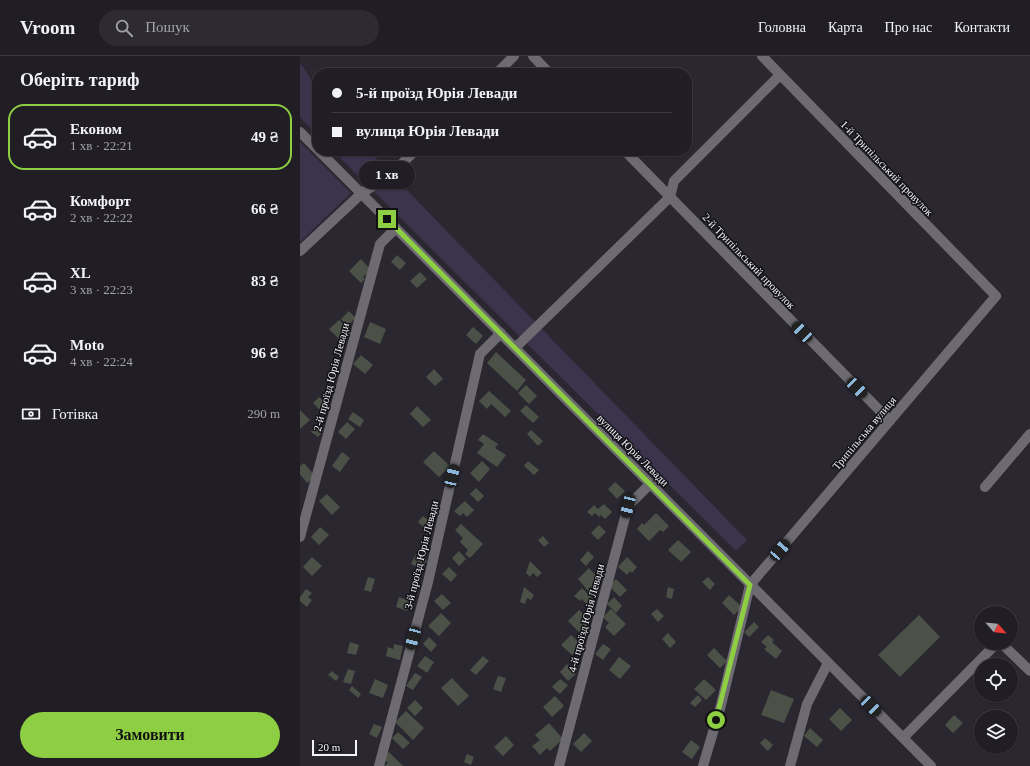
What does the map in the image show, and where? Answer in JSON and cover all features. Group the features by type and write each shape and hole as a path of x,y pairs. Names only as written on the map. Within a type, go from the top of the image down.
{"street":[{"path":"502,68 514,56"},
{"path":"533,56 544,68"},
{"name":"1-й Трипільський провулок","path":"762,56 996,296"},
{"path":"515,348 670,197 674,181 780,75"},
{"path":"300,132 312,143"},
{"name":"вулиця Юрія Левади","path":"325,156 931,766"},
{"path":"300,251 362,193 391,174 410,156"},
{"name":"2-й Трипільський провулок","path":"630,156 890,421"},
{"name":"2-й проїзд Юрія Левади","path":"300,537 380,244 396,228"},
{"name":"Трипільська вулиця","path":"750,585 996,296"},
{"name":"3-й проїзд Юрія Левади","path":"378,766 428,582 480,354 501,334"},
{"path":"984,487 1030,434"},
{"name":"4-й проїзд Юрія Левади","path":"559,766 628,506 650,484"},
{"path":"703,766 721,705 750,585"},
{"path":"903,738 990,650"},
{"path":"1009,650 1030,670"},
{"path":"790,766 807,704 828,663"}],"shaded area":[{"path":"300,63 312,83 312,130 300,117"},
{"path":"300,142 312,154 312,156 314,156 351,193 300,242"},
{"path":"338,156 374,156 747,540 736,551"}],"building":[{"path":"397,255 406,263 400,270 391,262"},
{"path":"361,259 371,270 363,277 365,279 361,283 349,271"},
{"path":"420,272 427,279 417,288 410,281"},
{"path":"349,311 356,318 347,326 341,319"},
{"path":"339,320 352,332 342,342 329,329"},
{"path":"370,322 386,329 380,344 364,337"},
{"path":"473,327 483,336 476,344 466,335"},
{"path":"496,352 526,380 517,391 487,363"},
{"path":"361,355 373,365 365,374 353,364"},
{"path":"434,369 443,379 435,386 426,377"},
{"path":"526,385 537,396 529,404 518,393"},
{"path":"489,391 511,411 505,417 491,404 487,409 479,401"},
{"path":"319,397 330,407 323,413 313,403"},
{"path":"526,405 539,417 533,423 520,411"},
{"path":"417,406 431,420 423,427 410,414"},
{"path":"300,410 310,420 300,429"},
{"path":"353,412 364,420 360,427 348,419"},
{"path":"347,422 355,429 346,439 338,432"},
{"path":"315,426 323,431 318,437 311,432"},
{"path":"531,430 543,441 538,446 527,434"},
{"path":"483,434 498,444 495,448 506,455 497,467 477,453 484,444 478,440"},
{"path":"434,451 450,466 439,477 423,462"},
{"path":"342,452 350,458 340,472 332,466"},
{"path":"482,461 490,469 479,482 470,473"},
{"path":"528,461 539,470 534,475 524,466"},
{"path":"304,463 315,476 307,483 300,474 300,466"},
{"path":"615,482 625,491 617,499 608,489"},
{"path":"476,488 484,496 478,502 470,494"},
{"path":"327,494 340,507 332,515 319,501"},
{"path":"465,501 474,510 467,517 463,513 460,516 454,511"},
{"path":"604,504 612,512 605,519 601,515 599,517 595,513 592,516 587,512 594,505 598,509"},
{"path":"656,513 669,526 663,532 660,530 649,541 637,529 642,523 644,525"},
{"path":"423,516 432,523 426,530 418,522"},
{"path":"461,524 483,544 470,558 465,554 468,550 460,542 463,538 455,530"},
{"path":"599,525 606,532 598,540 591,533"},
{"path":"320,527 329,535 319,545 311,537"},
{"path":"543,536 549,543 544,547 538,540"},
{"path":"678,540 691,552 681,562 668,550"},
{"path":"459,551 466,559 459,566 452,558"},
{"path":"588,551 594,557 586,566 580,560"},
{"path":"416,554 427,560 422,570 411,564"},
{"path":"312,557 322,566 312,576 303,567"},
{"path":"627,557 637,567 632,573 630,571 627,575 618,567"},
{"path":"530,561 542,573 537,577 533,573 530,577 526,573"},
{"path":"449,567 457,575 451,582 442,574"},
{"path":"589,568 601,581 589,592 578,579"},
{"path":"368,577 375,579 371,592 364,590"},
{"path":"708,577 715,584 710,590 702,582"},
{"path":"616,579 627,590 620,597 609,586"},
{"path":"524,587 534,595 531,600 527,598 525,604 520,602"},
{"path":"668,587 674,589 672,599 666,597"},
{"path":"582,588 593,599 587,605 582,599 580,601 574,596"},
{"path":"306,589 312,593 308,597 312,600 307,607 300,601 300,597"},
{"path":"442,594 451,603 443,610 434,601"},
{"path":"729,595 742,607 734,615 722,603"},
{"path":"399,597 410,601 407,611 396,607"},
{"path":"614,597 622,606 616,613 607,604"},
{"path":"611,609 626,624 614,636 605,627 609,623 603,617"},
{"path":"657,609 664,616 658,622 651,614"},
{"path":"579,610 591,622 580,633 568,621"},
{"path":"441,613 451,623 439,636 428,626"},
{"path":"919,615 940,637 900,677 878,655"},
{"path":"754,622 759,627 749,637 744,632"},
{"path":"668,633 676,642 670,648 662,639"},
{"path":"571,635 582,645 572,655 561,645"},
{"path":"768,635 774,640 772,642 782,651 776,659 764,649 767,647 761,642"},
{"path":"429,637 437,645 431,652 423,644"},
{"path":"350,642 359,645 356,655 347,653"},
{"path":"394,644 403,646 400,660 386,656 388,647 393,649"},
{"path":"603,644 611,649 603,660 595,654"},
{"path":"714,648 727,661 720,668 707,655"},
{"path":"425,656 434,662 427,673 417,666"},
{"path":"483,656 489,661 476,675 470,670"},
{"path":"619,657 631,666 620,679 609,670"},
{"path":"567,664 576,674 568,681 560,672"},
{"path":"348,669 355,671 351,684 343,682"},
{"path":"332,671 339,677 336,681 328,675"},
{"path":"415,673 422,677 413,690 406,686"},
{"path":"498,676 506,678 501,692 493,689"},
{"path":"452,678 469,696 458,706 441,688"},
{"path":"375,679 388,685 383,698 369,693"},
{"path":"560,679 568,685 560,694 552,687"},
{"path":"704,679 716,690 706,700 694,689"},
{"path":"352,686 361,694 358,698 349,690"},
{"path":"771,690 794,699 784,723 761,715"},
{"path":"698,695 702,700 695,707 690,703"},
{"path":"555,696 564,706 552,717 543,707"},
{"path":"415,700 423,708 415,716 407,708"},
{"path":"840,708 852,720 841,731 829,719"},
{"path":"406,711 424,728 413,740 395,722"},
{"path":"954,715 963,723 953,733 945,725"},
{"path":"549,723 563,739 550,751 547,748 540,755 532,746 540,740 535,735"},
{"path":"374,724 382,727 377,738 369,734"},
{"path":"810,728 823,740 817,747 804,736"},
{"path":"398,732 410,743 403,749 392,738"},
{"path":"584,733 592,741 581,752 573,744"},
{"path":"506,736 514,745 503,756 494,747"},
{"path":"765,738 773,745 768,751 760,743"},
{"path":"691,740 700,747 692,759 682,752"},
{"path":"389,752 403,766 384,766 388,763 383,758"},
{"path":"467,754 474,757 471,765 464,762"}],"route":[{"path":"387,219 750,585 716,720"}]}
